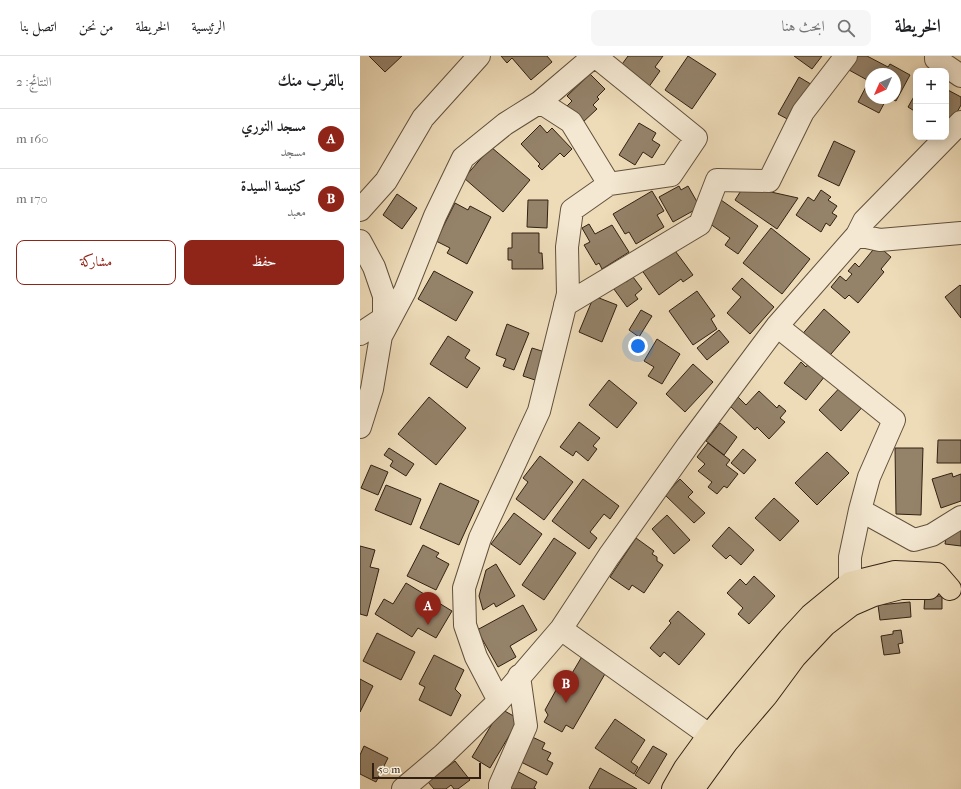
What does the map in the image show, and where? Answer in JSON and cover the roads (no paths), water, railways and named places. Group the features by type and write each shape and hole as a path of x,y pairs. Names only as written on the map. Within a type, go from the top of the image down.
{"main road":[{"path":"673,789 685,768 709,735 789,639 811,615 850,583 895,572 921,572 937,574 955,590"},
{"path":"693,789 727,742 767,695 794,657 825,625 851,605 874,595 901,588 955,590"}],"street":[{"path":"360,210 386,181 423,118 479,56"},
{"path":"375,329 405,291 435,216 463,158 504,124 540,102 594,56 696,138 671,175 609,184 572,210 567,247 568,294 539,411 480,538 464,588 465,625 476,657 499,701"},
{"path":"565,305 700,224 717,180 768,181 803,112 846,56"},
{"path":"932,57 961,76"},
{"path":"540,102 571,122 609,184"},
{"path":"403,789 443,755 499,701 561,629 609,556 688,445 777,326 857,235 864,221 961,122"},
{"path":"857,235 880,240 961,233"},
{"path":"360,241 374,267 384,296 375,329 372,389 360,427"},
{"path":"777,326 894,420 869,478 860,510 850,557 850,583"},
{"path":"860,510 914,540 932,535 961,517"},
{"path":"561,629 709,735"},
{"path":"500,789 500,785 526,726 519,676"}],"place":[{"name":"مسجد النوري","path":"428,625"},
{"name":"كنيسة السيدة","path":"566,703"}]}
